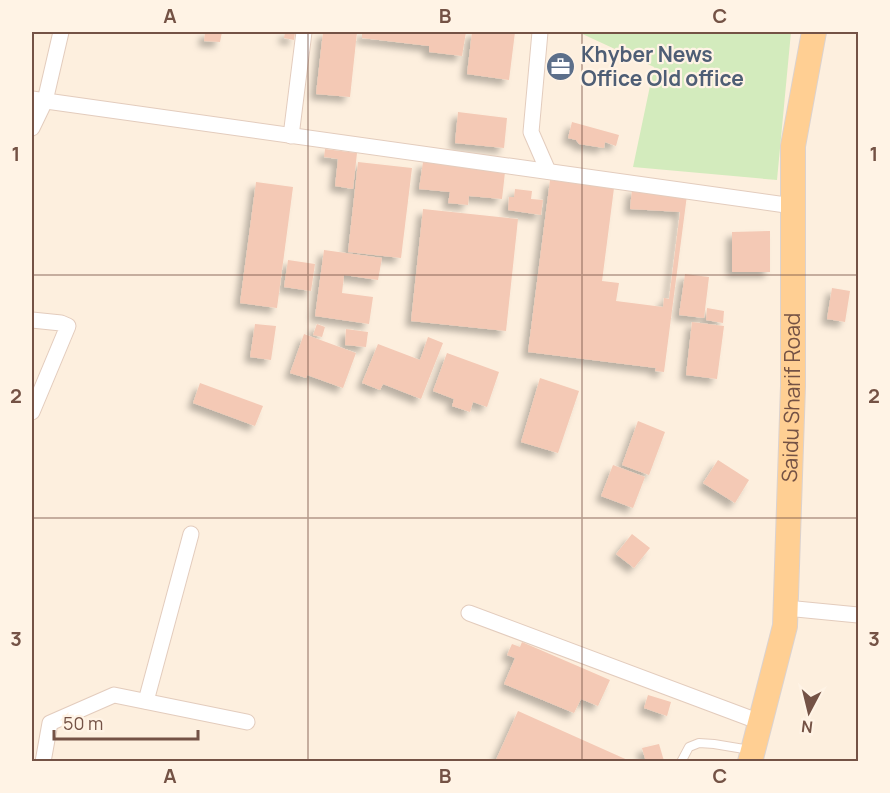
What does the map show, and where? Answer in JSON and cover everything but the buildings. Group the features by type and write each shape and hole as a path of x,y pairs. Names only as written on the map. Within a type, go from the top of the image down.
{"main road":[{"name":"Saidu Sharif Road","path":"752,756 785,626 793,386 793,146 814,32"}],"street":[{"path":"32,128 38,100 61,32"},
{"path":"291,136 304,32"},
{"path":"540,32 531,132 548,171"},
{"path":"38,100 793,206"},
{"path":"32,320 61,323 68,326 32,412"},
{"path":"146,701 191,534"},
{"path":"786,608 858,615"},
{"path":"469,614 760,722"},
{"path":"43,762 50,723 114,694 247,723"}],"lane":[{"path":"681,762 689,747 699,743 752,756"}],"green space":[{"path":"578,32 791,32 777,180 633,167 654,67"}],"place":[{"name":"Khyber News Office Old office","path":"560,67"}]}
